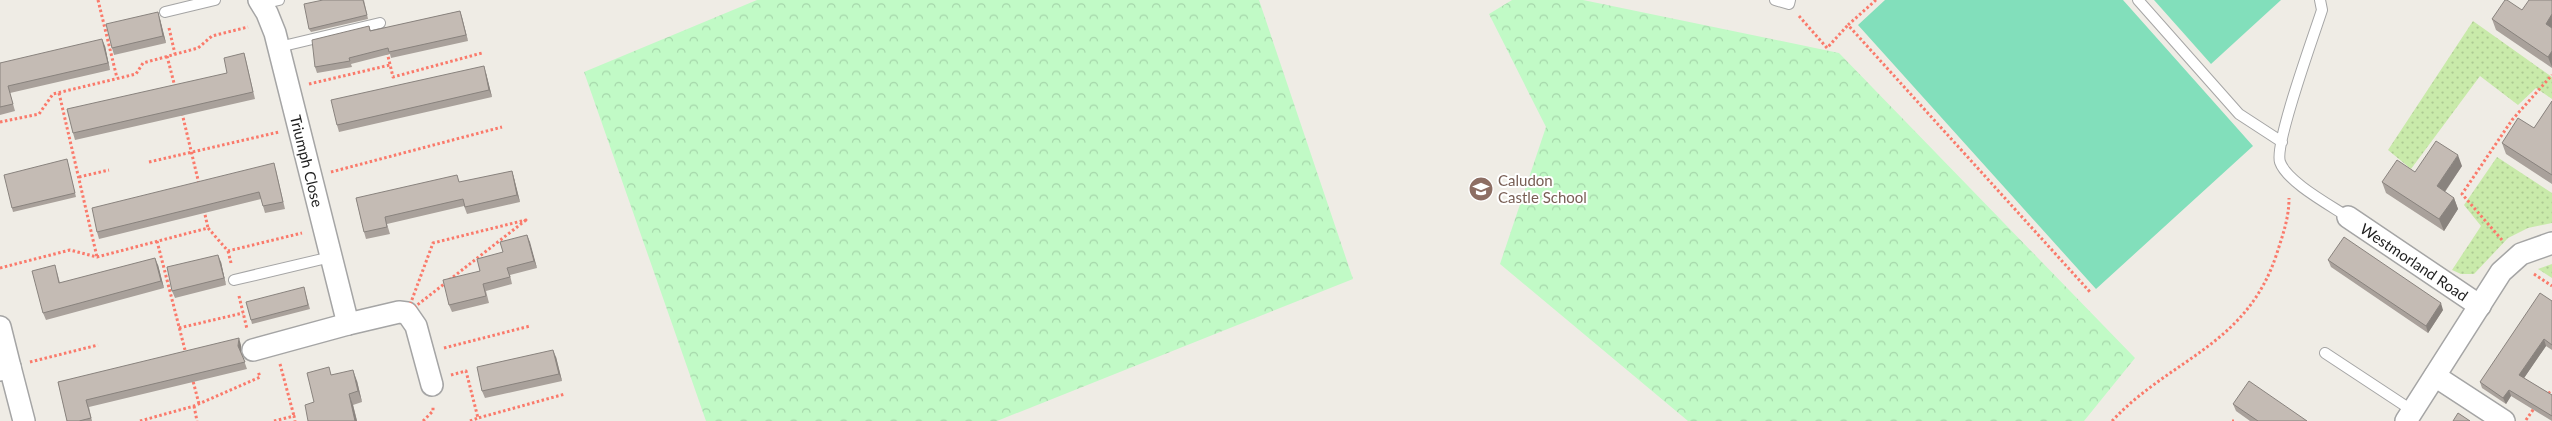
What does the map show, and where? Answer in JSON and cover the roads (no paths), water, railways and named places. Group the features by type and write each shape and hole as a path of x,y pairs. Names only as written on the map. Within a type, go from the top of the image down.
{"street":[{"name":"Triumph Close","path":"266,1 348,324"},
{"name":"Westmorland Road","path":"2348,217 2480,306"},
{"name":"Westmorland Road","path":"2409,416 2501,272 2517,258 2533,248 2552,244"},
{"path":"253,350 348,324 399,312 407,313 416,326 431,382"},
{"path":"0,327 5,368 24,421"},
{"path":"2435,376 2504,421"}],"lane":[{"path":"165,12 215,0"},
{"path":"1775,0 1790,2"},
{"path":"2138,0 2239,114 2282,142"},
{"path":"2320,0 2322,10 2282,142 2280,161 2290,177 2348,217"},
{"path":"279,47 380,23"},
{"path":"234,280 331,257"},
{"path":"2325,353 2409,416"}],"place":[{"name":"Caludon Castle School","path":"1481,189"}]}
